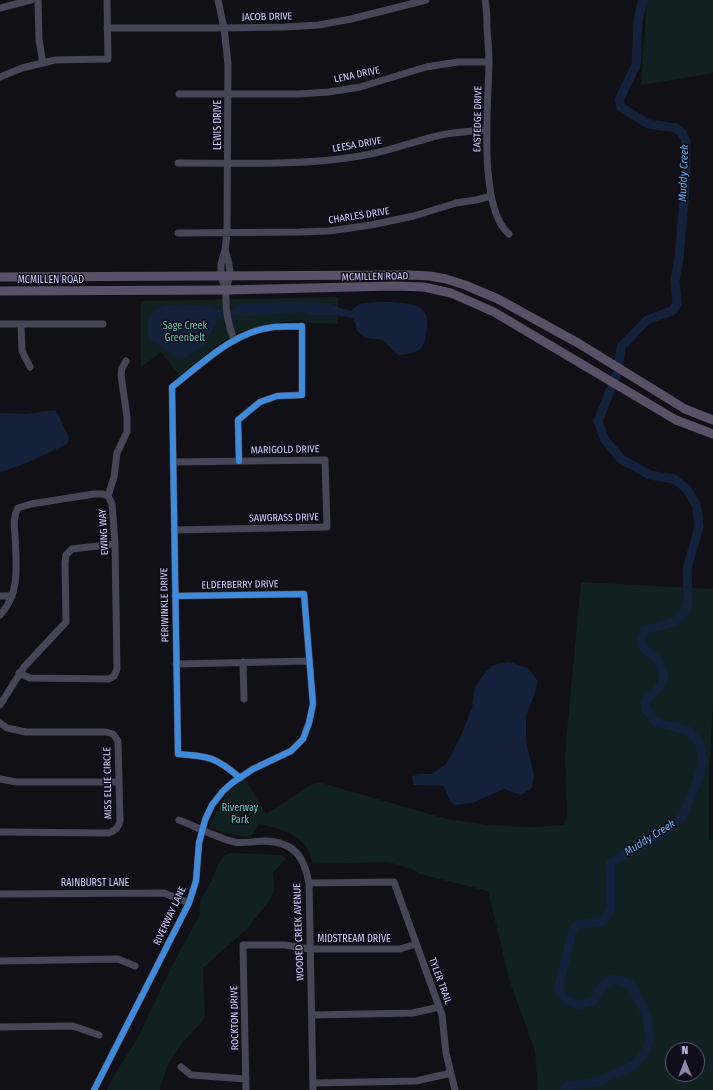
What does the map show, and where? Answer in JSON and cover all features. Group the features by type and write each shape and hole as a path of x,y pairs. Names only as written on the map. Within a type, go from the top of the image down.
{"main road":[{"name":"MCMILLEN ROAD","path":"0,277 430,276 446,278 479,291 518,310 578,342 685,409 713,420"},
{"name":"MCMILLEN ROAD","path":"0,291 424,287 451,293 494,312 676,420 713,434"}],"street":[{"path":"0,8 31,0"},
{"path":"38,0 39,40 43,63"},
{"path":"0,77 22,68 55,60 108,59 107,0"},
{"name":"LEWIS DRIVE","path":"218,0 224,28 228,64 227,233 225,250 230,263 225,277 227,320 234,340"},
{"name":"JACOB DRIVE","path":"107,28 224,28 319,25 351,19 426,0"},
{"name":"EASTEDGE DRIVE","path":"485,0 489,62 487,164 491,196 499,223 509,234"},
{"name":"LENA DRIVE","path":"179,94 228,95 329,92 360,87 426,67 458,62 489,62"},
{"name":"LEESA DRIVE","path":"178,163 282,164 321,161 360,156 395,148 434,136 457,132 487,130"},
{"name":"CHARLES DRIVE","path":"178,233 329,231 414,216 456,203 491,196"},
{"path":"0,324 103,324"},
{"path":"21,324 22,351 30,367"},
{"path":"234,340 252,332 274,327 302,326 302,395 277,396 260,402 238,420 239,461"},
{"name":"PERIWINKLE DRIVE","path":"234,340 172,387 173,462 178,754 200,755 213,759 225,765 240,778"},
{"path":"108,496 114,477 117,453 127,432 127,417 121,375 122,368 126,362"},
{"name":"MARIGOLD DRIVE","path":"173,462 325,460"},
{"name":"SAWGRASS DRIVE","path":"174,530 327,527 325,460"},
{"name":"EWING WAY","path":"0,615 4,611 15,589 14,514 18,508 31,504 94,494 103,494 108,496 112,504 115,544 117,669 114,676 109,678 30,678 19,673"},
{"path":"0,705 19,673 66,622 66,554 72,549 115,544"},
{"name":"ELDERBERRY DRIVE","path":"175,596 304,594"},
{"name":"RIVERWAY LANE","path":"94,1090 189,903 196,881 199,843 202,830 212,805 223,791 253,769 291,751 303,739 310,724 312,704 310,660 304,594"},
{"path":"0,596 12,596"},
{"path":"176,664 310,660"},
{"path":"243,662 244,699"},
{"name":"MISS ELLIE CIRCLE","path":"0,723 7,728 26,732 106,732 113,734 118,741 120,821 115,831 109,833 0,832"},
{"path":"0,779 16,782 119,782"},
{"name":"WOODED CREEK AVENUE","path":"179,820 234,842 279,842 291,848 302,859 308,883 313,1087"},
{"name":"TYLER TRAIL","path":"308,883 394,882 442,1015 446,1053 455,1090"},
{"name":"RAINBURST LANE","path":"0,894 164,893 189,903"},
{"name":"MIDSTREAM DRIVE","path":"243,945 285,945 310,949 400,949 416,944"},
{"name":"ROCKTON DRIVE","path":"243,945 246,1090"},
{"path":"0,961 118,959 134,966"},
{"path":"312,1015 413,1013 439,1007"},
{"path":"0,1027 73,1026 99,1035"},
{"path":"181,1067 191,1075 246,1079"},
{"path":"313,1087 416,1081 451,1073"}],"green space":[{"path":"647,0 713,0 713,73 641,85"},
{"name":"Sage Creek Greenbelt","path":"338,297 338,324 310,323 300,320 277,323 238,332 220,343 180,376 161,352 141,367 141,301"},
{"name":"Riverway Park","path":"581,582 713,589 713,705 709,768 709,840 713,840 713,1090 538,1090 535,1051 510,982 488,891 420,874 412,869 388,862 313,864 308,851 298,838 280,829 259,824 251,837 235,835 209,827 220,804 229,790 245,779 266,814 309,786 318,782 447,819 488,825 531,827 564,825 567,815 565,753"},
{"path":"230,853 282,855 286,859 273,872 275,890 268,902 248,928 203,968 205,1018 179,1047 166,1069 160,1090 107,1090 116,1072 136,1041 174,962 199,916 201,900 212,880 218,864 224,856"}],"water":[{"path":"393,302 415,305 426,314 426,337 419,350 398,355 383,340 365,338 357,331 356,324 352,318 336,315 312,315 303,312 246,316 236,315 219,319 213,328 207,343 185,357 179,359 149,339 147,324 151,313 164,306 183,304 203,306 218,310 234,309 243,303 330,303 337,307 351,311 359,304 363,303"},
{"path":"55,410 69,438 67,444 26,463 0,472 0,413 27,414"},
{"path":"509,662 528,668 538,681 534,696 526,715 526,741 534,775 532,788 521,795 504,789 472,803 454,805 449,799 444,786 414,785 412,777 418,774 432,774 446,764 460,738 472,708 475,687 493,665"}],"waterway":[{"name":"Muddy Creek","path":"619,364 621,347 647,320 672,311 677,304 675,280 679,258 686,177 686,141 682,133 676,128 648,124 621,107 619,100 636,65 638,20 643,0"},
{"name":"Muddy Creek","path":"564,1090 568,1086 597,1082 634,1065 646,1051 650,1037 646,1014 631,985 612,979 604,985 593,1001 578,1005 565,999 558,990 572,933 577,925 603,921 611,908 610,863 663,833 682,818 698,779 703,761 699,743 689,731 656,722 646,710 645,702 661,685 664,676 658,660 643,647 641,639 645,630 674,622 683,614 688,603 687,569 699,527 697,507 687,489 674,479 650,475 621,459 605,440 598,421 618,371"}],"cycle path":[{"path":"239,461 238,420 260,402 277,396 302,395 302,326 274,327 259,330 232,341 172,387 178,754 211,759 232,771 240,778"},
{"path":"94,1090 189,903 196,881 199,843 205,820 212,805 223,791 232,783 253,769 291,751 303,739 309,723 313,704 304,594 175,596"}]}
